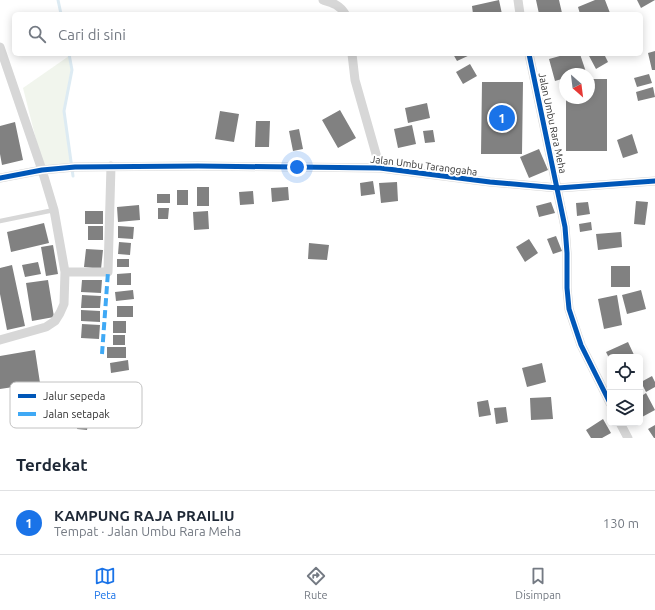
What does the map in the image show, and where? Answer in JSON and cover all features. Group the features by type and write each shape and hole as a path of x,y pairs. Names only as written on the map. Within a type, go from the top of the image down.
{"street":[{"path":"323,0 332,2 343,12"},
{"path":"518,0 520,12"},
{"path":"0,47 54,210 65,272 64,304 55,321 46,327 0,340"},
{"path":"352,56 355,80 380,168"},
{"name":"Jalan Umbu Rara Meha","path":"529,56 565,227 569,309 581,345 607,397"},
{"path":"65,272 108,272 111,166"},
{"name":"Jalan Umbu Taranggaha","path":"0,178 42,170 71,167 111,166 380,168 490,182 558,188 655,181"},
{"path":"622,426 628,438"}],"lane":[{"path":"0,220 54,210"}],"shaded area":[{"path":"69,56 72,70 64,111 71,166 44,171 23,88"}],"building":[{"path":"499,0 502,12 473,12 472,6"},
{"path":"536,0 559,0 562,12 539,12"},
{"path":"595,0 605,0 610,12 579,12 578,7"},
{"path":"637,0 655,0 641,8"},
{"path":"655,51 655,70 652,70 648,53"},
{"path":"454,56 468,56 457,61"},
{"path":"560,56 581,56 585,68 559,68 559,80 555,81 549,59"},
{"path":"589,56 605,56 608,62 596,69"},
{"path":"470,64 477,76 463,84 456,72"},
{"path":"649,74 652,83 637,87 634,78"},
{"path":"595,79 607,79 607,151 566,151 566,104 595,104"},
{"path":"482,82 523,82 522,154 481,154"},
{"path":"653,87 655,97 638,101 636,92"},
{"path":"427,103 430,118 408,123 405,108"},
{"path":"340,110 356,138 338,148 322,120"},
{"path":"220,111 239,114 234,142 215,139"},
{"path":"256,121 270,121 269,147 255,147"},
{"path":"15,122 23,160 2,165 0,154 0,126"},
{"path":"412,125 416,144 398,148 394,129"},
{"path":"299,129 303,149 293,151 289,131"},
{"path":"433,130 435,142 425,143 423,131"},
{"path":"632,134 638,153 623,158 617,140"},
{"path":"539,149 548,170 529,178 520,157"},
{"path":"373,181 375,194 361,196 360,183"},
{"path":"397,182 398,201 381,203 379,183"},
{"path":"197,187 209,187 209,206 197,206"},
{"path":"288,187 289,200 272,202 271,188"},
{"path":"177,190 188,190 188,205 177,205"},
{"path":"253,191 254,204 240,205 239,192"},
{"path":"157,194 170,194 170,203 157,203"},
{"path":"636,201 648,202 645,225 634,224"},
{"path":"551,202 555,213 539,217 536,206"},
{"path":"588,202 590,214 577,216 576,203"},
{"path":"139,205 140,220 118,222 117,207"},
{"path":"158,208 169,208 168,219 158,219"},
{"path":"85,211 103,211 103,224 85,224"},
{"path":"208,211 209,229 194,230 193,212"},
{"path":"591,222 592,230 580,232 579,224"},
{"path":"44,223 49,243 11,252 7,232"},
{"path":"88,226 103,226 103,240 88,240"},
{"path":"118,226 134,227 133,239 118,238"},
{"path":"621,232 622,247 598,250 596,234"},
{"path":"556,236 562,251 553,254 547,239"},
{"path":"529,239 538,253 525,262 516,247"},
{"path":"119,242 131,243 130,255 118,254"},
{"path":"309,243 329,245 327,260 308,259"},
{"path":"53,245 58,274 46,276 41,247"},
{"path":"86,249 103,250 101,269 84,267"},
{"path":"117,259 129,259 129,267 117,267"},
{"path":"38,262 41,274 25,277 22,265"},
{"path":"12,265 25,326 7,330 0,294 0,268"},
{"path":"611,266 630,266 630,287 611,287"},
{"path":"131,273 131,285 117,285 117,274"},
{"path":"48,280 54,317 32,321 26,283"},
{"path":"82,280 102,280 101,293 81,292"},
{"path":"133,290 134,299 116,301 115,292"},
{"path":"641,290 646,309 627,314 622,295"},
{"path":"82,295 101,296 100,308 81,308"},
{"path":"617,295 622,325 604,329 598,299"},
{"path":"117,306 133,306 133,317 117,317"},
{"path":"81,310 100,311 100,322 81,321"},
{"path":"113,321 126,321 126,333 113,333"},
{"path":"82,324 100,325 99,339 81,338"},
{"path":"113,335 125,335 125,345 113,345"},
{"path":"628,342 634,354 607,354 606,352"},
{"path":"107,347 126,347 126,358 107,358"},
{"path":"35,350 40,382 10,382 10,388 0,389 0,356"},
{"path":"128,360 129,370 111,373 110,363"},
{"path":"542,363 546,382 527,387 522,368"},
{"path":"652,376 655,382 655,387 646,392 643,386 643,381"},
{"path":"646,393 655,410 643,416 643,395"},
{"path":"551,397 553,419 531,420 530,398"},
{"path":"488,400 491,415 479,417 477,402"},
{"path":"506,407 508,422 496,424 494,408"},
{"path":"603,419 611,433 602,438 591,438 586,430"},
{"path":"655,425 655,438 654,438 648,429"},
{"path":"77,428 87,428 87,430"}],"waterway":[{"path":"58,0 61,12"},
{"path":"69,56 72,70 64,111 73,176"}],"marked path":[{"path":"102,354 108,272"}],"cycle path":[{"path":"529,56 565,227 569,309 581,345 607,397"},
{"path":"0,178 42,170 75,167 198,166 380,168 490,182 558,188 655,181"}],"place":[{"name":"KAMPUNG RAJA PRAILIU","path":"502,118"}]}
